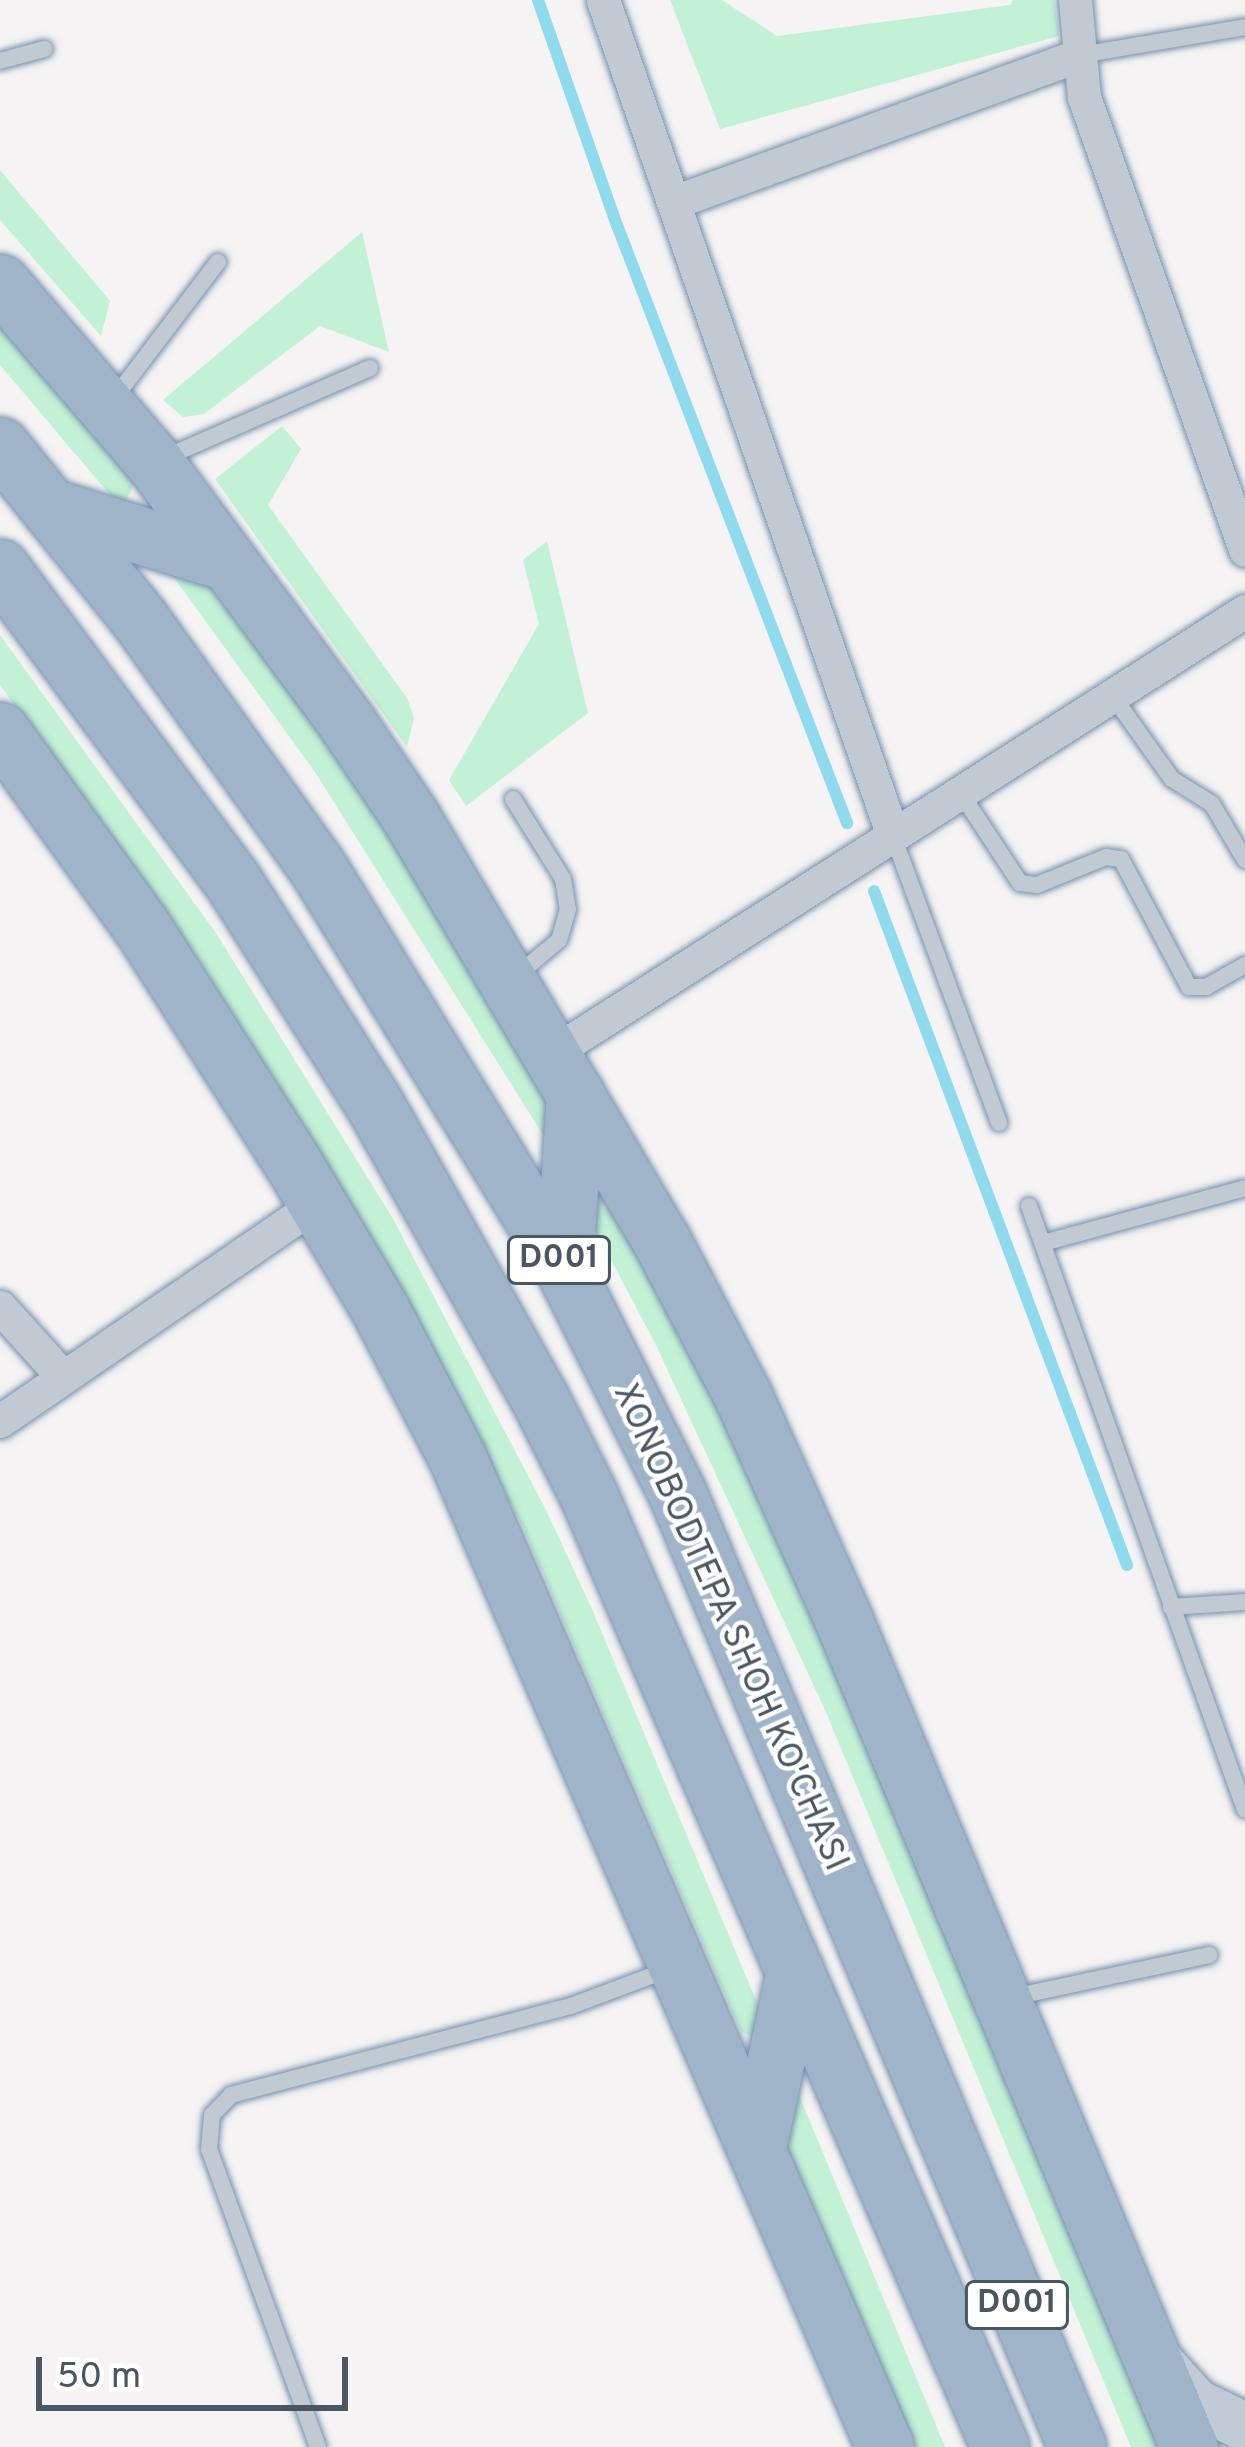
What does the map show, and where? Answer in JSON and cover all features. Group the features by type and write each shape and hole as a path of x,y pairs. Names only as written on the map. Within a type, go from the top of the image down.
{"highway":[{"path":"0,284 154,462 410,816 564,1073 742,1394 1189,2447"},
{"name":"XONOBODTEPA SHOH KO'CHASI","path":"0,446 175,665 316,865 564,1268 678,1495 1077,2447"},
{"path":"49,507 228,562"},
{"name":"XONOBODTEPA SHOH KO'CHASI","path":"0,568 232,880 388,1127 549,1416 1000,2447"},
{"path":"0,731 142,927 317,1203 458,1459 885,2447"},
{"path":"564,1073 564,1268"},
{"path":"681,1709 705,1722 730,1723 747,1706 754,1678"},
{"path":"758,2148 795,1971"}],"main road":[{"path":"1144,2338 1184,2393 1221,2420 1245,2427"}],"street":[{"path":"604,0 893,836"},
{"path":"1075,0 1084,97 1245,550"},
{"path":"674,202 1080,56"},
{"path":"564,1073 893,836 1245,611"},
{"path":"0,1421 317,1203"},
{"path":"0,1307 63,1377"}],"lane":[{"path":"1080,56 1245,27"},
{"path":"0,61 44,49"},
{"path":"108,406 218,262"},
{"path":"154,462 370,368"},
{"path":"1112,695 1172,779 1212,804 1245,860"},
{"path":"960,792 1020,883 1036,885 1106,856 1121,859 1189,987 1206,987 1245,964"},
{"path":"509,981 559,940 568,909 562,879 513,799"},
{"path":"893,836 999,1123"},
{"path":"1043,1243 1245,1189"},
{"path":"1029,1206 1245,1810"},
{"path":"1171,1607 1241,1606"},
{"path":"1003,2000 1209,1955"},
{"path":"318,2447 209,2150 212,2115 231,2095 571,2006 679,1965"}],"green space":[{"path":"670,0 722,0 777,36 1010,5 1013,0 1054,0 1059,36 720,129"},
{"path":"0,170 110,301 101,336 0,220"},
{"path":"362,232 389,352 320,326 204,414 183,417 163,400"},
{"path":"0,322 136,481 122,509 0,365"},
{"path":"282,426 301,449 268,505 407,698 414,718 407,747 215,479"},
{"path":"547,541 588,713 466,806 449,780 539,624 523,560"},
{"path":"162,561 204,570 346,762 555,1100 547,1141 315,772"},
{"path":"0,635 216,933 392,1217 546,1510 592,1609 763,2017 756,2038 741,2032 523,1527 373,1242 200,963 0,685"},
{"path":"598,1175 663,1293 780,1536 1163,2447 1131,2447 825,1710 655,1343 592,1224"},
{"path":"799,2095 945,2447 916,2447 779,2135 791,2098"}],"waterway":[{"path":"538,0 617,225 847,823"},
{"path":"874,891 1127,1565"}]}
